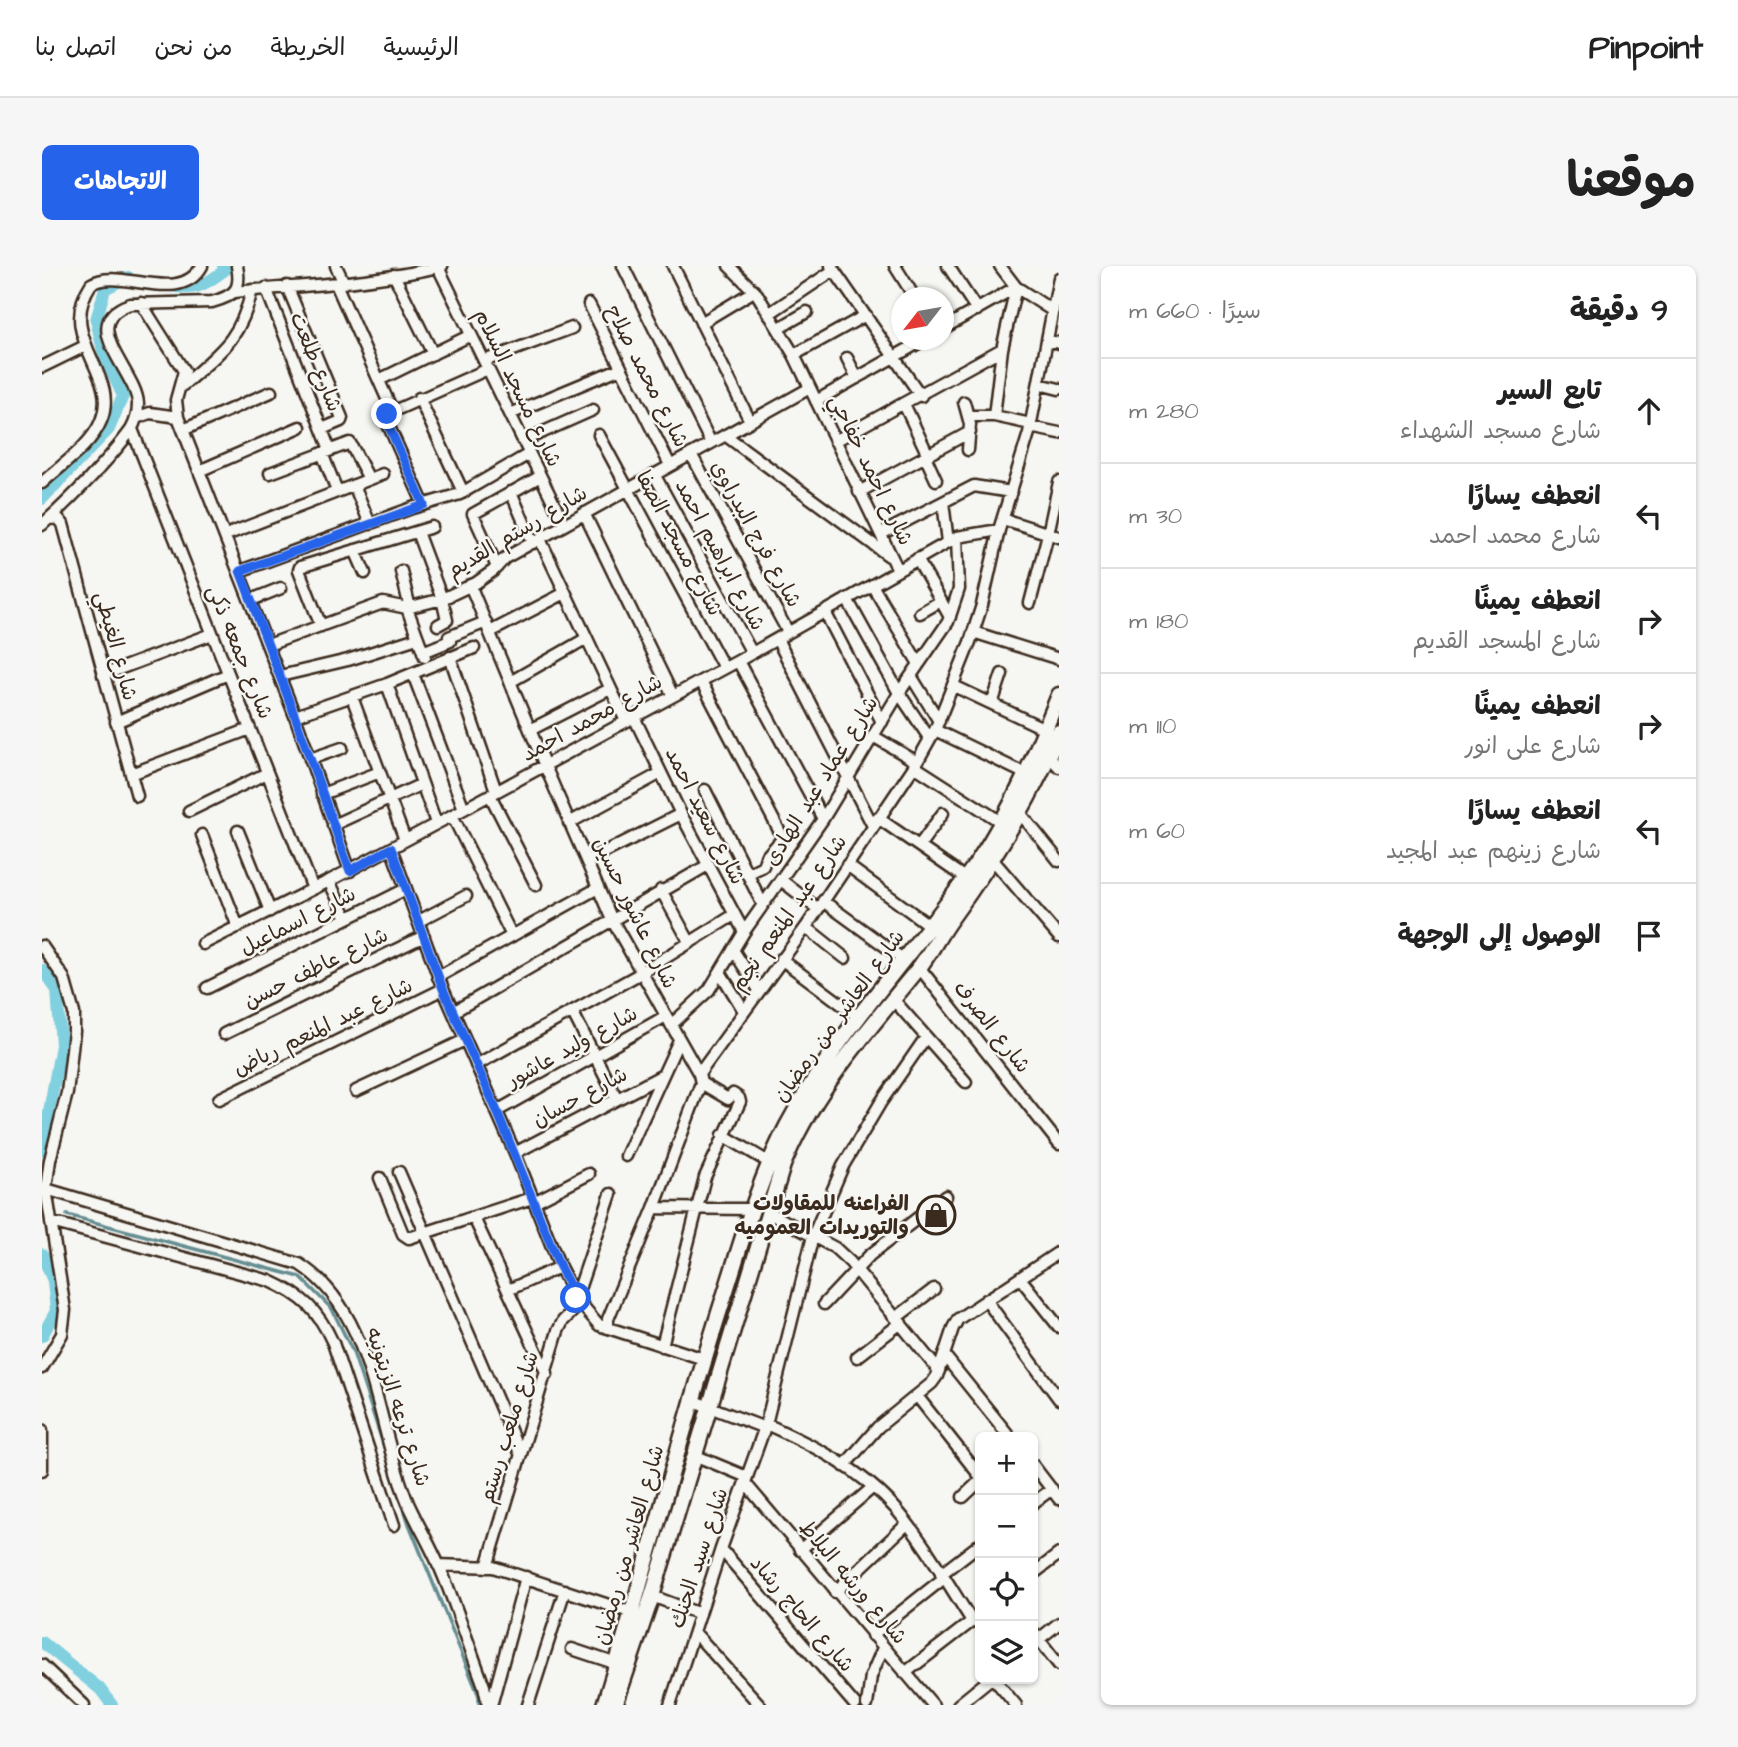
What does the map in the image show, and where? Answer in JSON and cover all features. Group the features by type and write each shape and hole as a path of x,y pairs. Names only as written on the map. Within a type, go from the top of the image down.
{"main road":[{"name":"شارع العاشر من رمضان","path":"604,1705 633,1613 691,1401 752,1209 770,1163 810,1086 904,960 935,930 993,860 1054,762 1052,730 1059,695"},
{"name":"شارع العاشر من رمضان","path":"615,1705 652,1596 768,1212 797,1132 843,1059 919,967 935,930 1001,822 1052,730"}],"street":[{"path":"143,272 178,281 188,280 196,275 202,266"},
{"path":"235,292 239,284 237,266"},
{"path":"336,266 340,284 390,411"},
{"path":"623,266 711,443"},
{"path":"673,266 750,421"},
{"name":"شارع احمد خفاجي","path":"729,266 754,291 779,328 898,570"},
{"path":"895,266 908,287"},
{"path":"948,266 977,310"},
{"path":"1000,266 1016,287 1053,311"},
{"path":"46,522 132,429 136,418 136,391 107,335 111,314 120,307 141,303 212,302 235,292 340,284 441,267"},
{"name":"شارع مسجد السلام","path":"441,267 471,335 564,524"},
{"path":"770,313 833,268 920,396"},
{"path":"42,483 85,444 102,419 105,391 85,345 80,320 85,295 93,280 106,271 127,269"},
{"path":"394,275 433,354"},
{"name":"شارع عبد المنعم نجم","path":"608,1328 608,1319 654,1208 700,1078 916,764 954,686 973,632 999,530 1030,426 1057,300 1059,278"},
{"path":"287,286 342,418 341,421 322,429"},
{"path":"954,322 1016,287"},
{"path":"994,416 1002,349 1016,287"},
{"name":"شارع طلعت","path":"266,288 322,429 338,491"},
{"path":"180,387 233,339 246,316 252,290"},
{"path":"701,323 754,291"},
{"path":"141,303 184,371 175,406 178,417 280,676 350,871"},
{"name":"شارع محمد صلاح","path":"589,304 670,465"},
{"path":"779,328 807,312"},
{"path":"794,355 866,315"},
{"path":"424,505 386,420 390,411 572,328"},
{"path":"379,380 471,335"},
{"path":"1047,340 1059,343"},
{"path":"42,367 85,345"},
{"path":"835,441 1002,349"},
{"path":"816,401 906,350"},
{"path":"847,358 857,378"},
{"path":"510,414 621,368"},
{"path":"1039,384 1059,389"},
{"name":"شارع رستم القديم","path":"268,645 383,603 408,608 470,586 505,558 810,388"},
{"path":"183,430 271,392"},
{"path":"419,398 463,492"},
{"path":"964,402 970,432 968,450"},
{"path":"904,404 936,480"},
{"path":"523,441 593,410"},
{"path":"136,418 150,413 178,417"},
{"path":"968,416 994,416 1059,433"},
{"path":"200,471 300,427"},
{"name":"شارع جمعه ذكى","path":"132,429 313,890"},
{"path":"859,492 970,432"},
{"name":"شارع مسجد الصفا","path":"599,435 724,668"},
{"path":"724,435 893,559"},
{"path":"270,473 349,443 353,444 369,479"},
{"path":"240,571 463,492 528,454"},
{"name":"شارع فرج البدراوي","path":"691,454 788,632"},
{"path":"226,535 383,474"},
{"name":"شارع ابراهيم احمد","path":"654,474 751,653"},
{"path":"497,567 473,516 475,512 539,477"},
{"path":"1030,603 1054,535 1059,482"},
{"path":"354,485 370,524"},
{"path":"881,534 977,485 1011,492"},
{"name":"شارع سعيد احمد","path":"512,492 565,593 610,689 661,773 744,932"},
{"name":"شارع عماد عبد الهادى","path":"668,1020 709,990 744,932 823,819 899,693 950,617 959,589 953,540 943,502"},
{"path":"584,513 673,696"},
{"name":"شارع الغيطي","path":"46,522 58,518 62,522 137,796"},
{"path":"1003,519 1054,535"},
{"path":"321,626 300,567 432,527"},
{"name":"شارع محمد احمد","path":"203,944 313,890 464,810 953,540 999,530"},
{"path":"417,532 442,598 447,619 438,625"},
{"path":"355,550 365,573"},
{"path":"917,559 950,617"},
{"path":"401,571 408,608 428,667"},
{"path":"872,585 919,664"},
{"name":"شارع عاشور حسين","path":"470,586 612,919 700,1078"},
{"path":"251,600 281,588"},
{"path":"423,652 450,641 449,637 488,627 565,593"},
{"path":"847,599 899,693 930,740"},
{"path":"920,613 941,601"},
{"path":"825,612 882,722"},
{"path":"973,632 1059,659"},
{"path":"103,675 212,634"},
{"path":"280,676 348,660 417,638"},
{"path":"510,681 587,638"},
{"path":"777,639 848,777 876,822 919,846 965,878"},
{"path":"295,716 387,684 474,648"},
{"path":"450,657 493,793 536,885"},
{"path":"738,661 823,819"},
{"path":"116,722 228,674"},
{"path":"413,674 464,810"},
{"path":"992,704 1002,674"},
{"path":"911,676 937,725 1026,774"},
{"path":"701,681 783,838 766,857 763,866 747,874"},
{"path":"387,684 436,823"},
{"path":"954,686 1052,730"},
{"path":"530,730 610,689"},
{"path":"352,697 405,840"},
{"path":"131,774 250,729"},
{"path":"873,736 1001,822"},
{"path":"310,759 342,748"},
{"path":"322,793 380,772"},
{"path":"189,811 267,773"},
{"path":"569,823 661,773"},
{"path":"333,825 422,784"},
{"path":"705,790 763,905"},
{"path":"919,846 943,813"},
{"path":"587,861 681,814"},
{"path":"1021,814 1059,861"},
{"path":"452,815 512,936"},
{"path":"238,831 270,911"},
{"path":"202,835 238,926"},
{"path":"391,848 438,977 497,1111 560,1267 578,1301 593,1321 608,1328 704,1359"},
{"path":"993,860 1059,937"},
{"path":"847,864 935,930"},
{"path":"453,1012 708,865"},
{"path":"781,880 904,960"},
{"path":"329,881 347,918"},
{"path":"438,977 598,888"},
{"name":"شارع اسماعيل","path":"207,988 406,889"},
{"path":"661,891 690,943"},
{"path":"419,921 466,896"},
{"path":"476,1065 573,1013 734,915"},
{"path":"806,927 845,958"},
{"name":"شارع عاطف حسن","path":"224,1034 424,936"},
{"path":"42,946 64,978 74,1013 67,1093 50,1160 46,1189 65,1310 62,1334 42,1368"},
{"path":"733,950 759,990"},
{"path":"781,959 860,1018"},
{"name":"شارع الصرف","path":"919,967 1059,1144"},
{"path":"720,972 744,1011"},
{"name":"شارع عبد المنعم رياض","path":"219,1099 443,989"},
{"path":"892,998 966,1082"},
{"path":"573,1013 617,1099"},
{"name":"شارع وليد عاشور","path":"497,1111 594,1056 668,1020"},
{"name":"شارع سيد الحنك","path":"673,1703 721,1549 765,1426 813,1236 843,1166 881,1102 926,1037"},
{"path":"356,1091 465,1040"},
{"path":"626,1156 679,1040"},
{"name":"شارع حسان","path":"514,1153 663,1075"},
{"path":"662,1346 705,1177 740,1100 733,1094 728,1099 700,1078"},
{"path":"723,1135 770,1163"},
{"path":"400,1171 520,1453"},
{"path":"380,1178 403,1234 409,1238 533,1200 589,1174"},
{"name":"شارع ترعه الزيتونيه","path":"46,1189 299,1265 317,1276 334,1295 357,1335 408,1501 439,1565 492,1703"},
{"path":"578,1301 611,1194"},
{"path":"824,1304 870,1255 946,1196"},
{"path":"654,1208 752,1209"},
{"path":"768,1212 835,1248 856,1269 939,1371"},
{"path":"474,1218 547,1374"},
{"name":"شارع ترعه الزيتونيه","path":"51,1222 270,1281 291,1290 309,1305 324,1322 334,1343 394,1525"},
{"path":"845,1466 878,1427 932,1383 958,1320 1059,1252"},
{"path":"508,1290 560,1267"},
{"path":"1020,1278 1059,1327"},
{"path":"857,1357 934,1289"},
{"path":"986,1300 1059,1399"},
{"name":"شارع ملعب رستم","path":"487,1567 558,1331 578,1301"},
{"path":"944,1354 1006,1432"},
{"path":"917,1396 975,1472"},
{"path":"691,1401 805,1441 845,1466 872,1488 907,1524 942,1576 975,1617"},
{"path":"42,1430 42,1470"},
{"path":"694,1455 746,1480"},
{"path":"1038,1471 1059,1499"},
{"name":"شارع ورشه البلاط","path":"746,1480 800,1550 930,1704"},
{"path":"963,1497 975,1484"},
{"path":"800,1550 872,1488"},
{"path":"1038,1499 1052,1489"},
{"path":"835,1592 907,1524"},
{"path":"872,1635 975,1548"},
{"name":"شارع الحاج رشاد","path":"721,1549 855,1705"},
{"path":"1038,1570 1059,1554"},
{"path":"439,1565 487,1567 526,1577 633,1613"},
{"path":"492,1703 526,1577"},
{"path":"527,1705 565,1590"},
{"path":"652,1596 700,1614"},
{"path":"905,1673 975,1619"},
{"path":"1038,1636 1059,1623"},
{"path":"695,1633 760,1705"},
{"path":"1038,1643 1059,1665"},
{"path":"867,1705 870,1675 883,1647"},
{"path":"572,1649 617,1664"},
{"path":"42,1665 84,1705"},
{"path":"958,1705 985,1684"},
{"path":"997,1684 1016,1705"}],"waterway":[{"path":"162,284 181,288 202,285 225,270 223,266"},
{"path":"42,499 109,429 123,396 104,355 96,320 105,289 128,277"},
{"path":"42,970 57,990 61,1045 42,1150"},
{"path":"67,1215 300,1277 332,1309 353,1352 409,1524 479,1696 479,1705"},
{"path":"42,1254 53,1281 56,1311 42,1336"},
{"path":"42,1642 100,1689 112,1705"}],"place":[{"name":"الفراعنه للمقاولات والتوريدات العموميه","path":"936,1215"}],"route":[{"path":"387,414 386,420 424,505 240,571 350,871 391,848 443,989 497,1111 560,1267 576,1298"}]}
